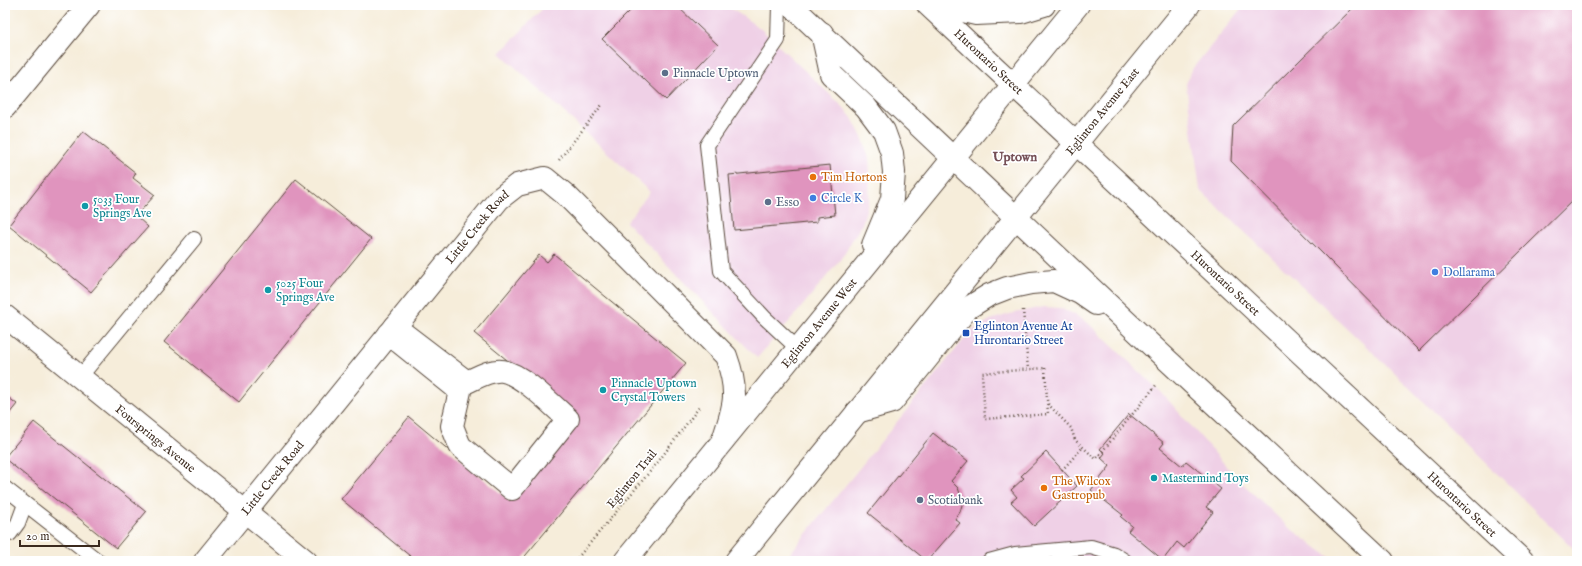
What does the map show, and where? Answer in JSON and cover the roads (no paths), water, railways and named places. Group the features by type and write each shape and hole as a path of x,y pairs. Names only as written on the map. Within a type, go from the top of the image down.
{"main road":[{"path":"5,107 88,5"},
{"path":"791,5 1149,343 1384,561"},
{"name":"Hurontario Street","path":"928,5 1522,561"},
{"path":"943,5 976,14 1021,12 1044,5"},
{"path":"1013,85 1078,5"},
{"name":"Eglinton Avenue East","path":"1016,217 1189,5"},
{"path":"822,33 831,74 866,107 884,131 892,153 894,172 892,199 881,228 858,275"},
{"name":"Eglinton Avenue West","path":"625,561 1013,85"},
{"name":"Little Creek Road","path":"205,561 499,199 517,185 545,178 567,196 726,356 732,372 735,388 735,402 722,443"},
{"path":"736,561 1016,217"},
{"path":"857,412 892,402 968,308 989,295 1007,288 1031,283 1054,281 1080,294 1149,343"},
{"name":"Foursprings Avenue","path":"5,316 306,561"},
{"path":"392,330 467,382 484,373 502,371 517,377 534,389 568,419 512,489 460,446 452,426 460,392 392,330"}],"lane":[{"path":"779,5 778,40 707,145 722,271 764,317 798,348"},
{"path":"80,377 194,239"},
{"path":"5,488 97,560"},
{"path":"5,535 10,534 18,523 25,504"},
{"path":"989,561 1015,554 1091,547 1114,554 1125,561"}],"place":[{"name":"Pinnacle Uptown","path":"665,73"},
{"name":"Tim Hortons","path":"813,177"},
{"name":"Circle K","path":"813,198"},
{"name":"Esso","path":"768,202"},
{"name":"5033 Four Springs Ave","path":"85,206"},
{"name":"Dollarama","path":"1435,272"},
{"name":"5025 Four Springs Ave","path":"268,290"},
{"name":"Eglinton Avenue At Hurontario Street","path":"966,333"},
{"name":"Pinnacle Uptown Crystal Towers","path":"603,390"},
{"name":"Mastermind Toys","path":"1154,478"},
{"name":"The Wilcox Gastropub","path":"1044,488"},
{"name":"Scotiabank","path":"920,500"}],"district":[{"name":"Uptown","path":"1015,157"}]}
